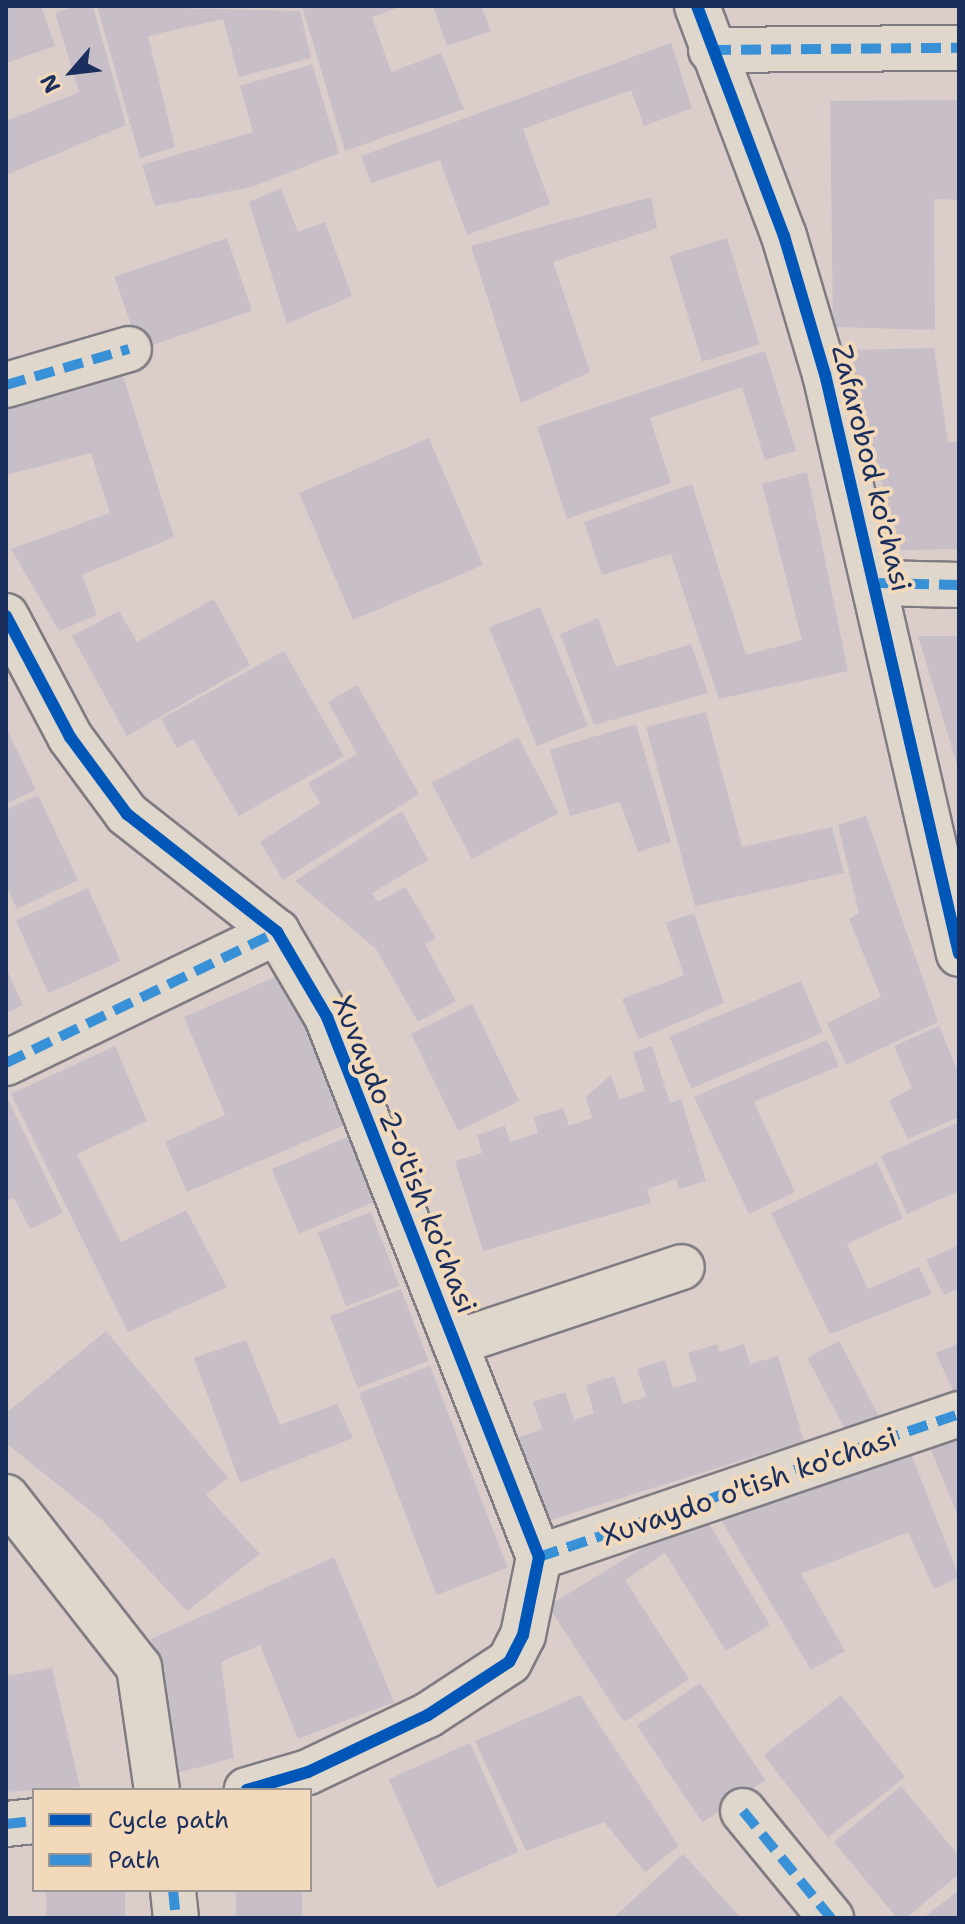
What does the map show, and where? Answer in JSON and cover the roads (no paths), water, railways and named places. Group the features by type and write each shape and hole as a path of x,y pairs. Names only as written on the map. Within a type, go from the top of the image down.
{"street":[{"name":"Zafarobod ko'chasi","path":"697,6 711,50 784,236 879,583 959,954"},
{"path":"711,50 959,48"},
{"path":"6,385 129,349"},
{"path":"879,583 959,585"},
{"name":"Xuvaydo 2-o'tish ko'chasi","path":"6,616 70,737 127,814 277,932 327,1017 539,1557"},
{"path":"6,1063 277,932"},
{"path":"455,1343 682,1267"},
{"name":"Xuvaydo o'tish ko'chasi","path":"539,1557 959,1414"},
{"path":"6,1497 139,1667 157,1788"},
{"path":"254,1788 308,1772 428,1715 509,1662 523,1635 539,1557"},
{"path":"743,1811 831,1918"},
{"path":"6,1824 32,1821"},
{"path":"173,1892 176,1918"}]}
